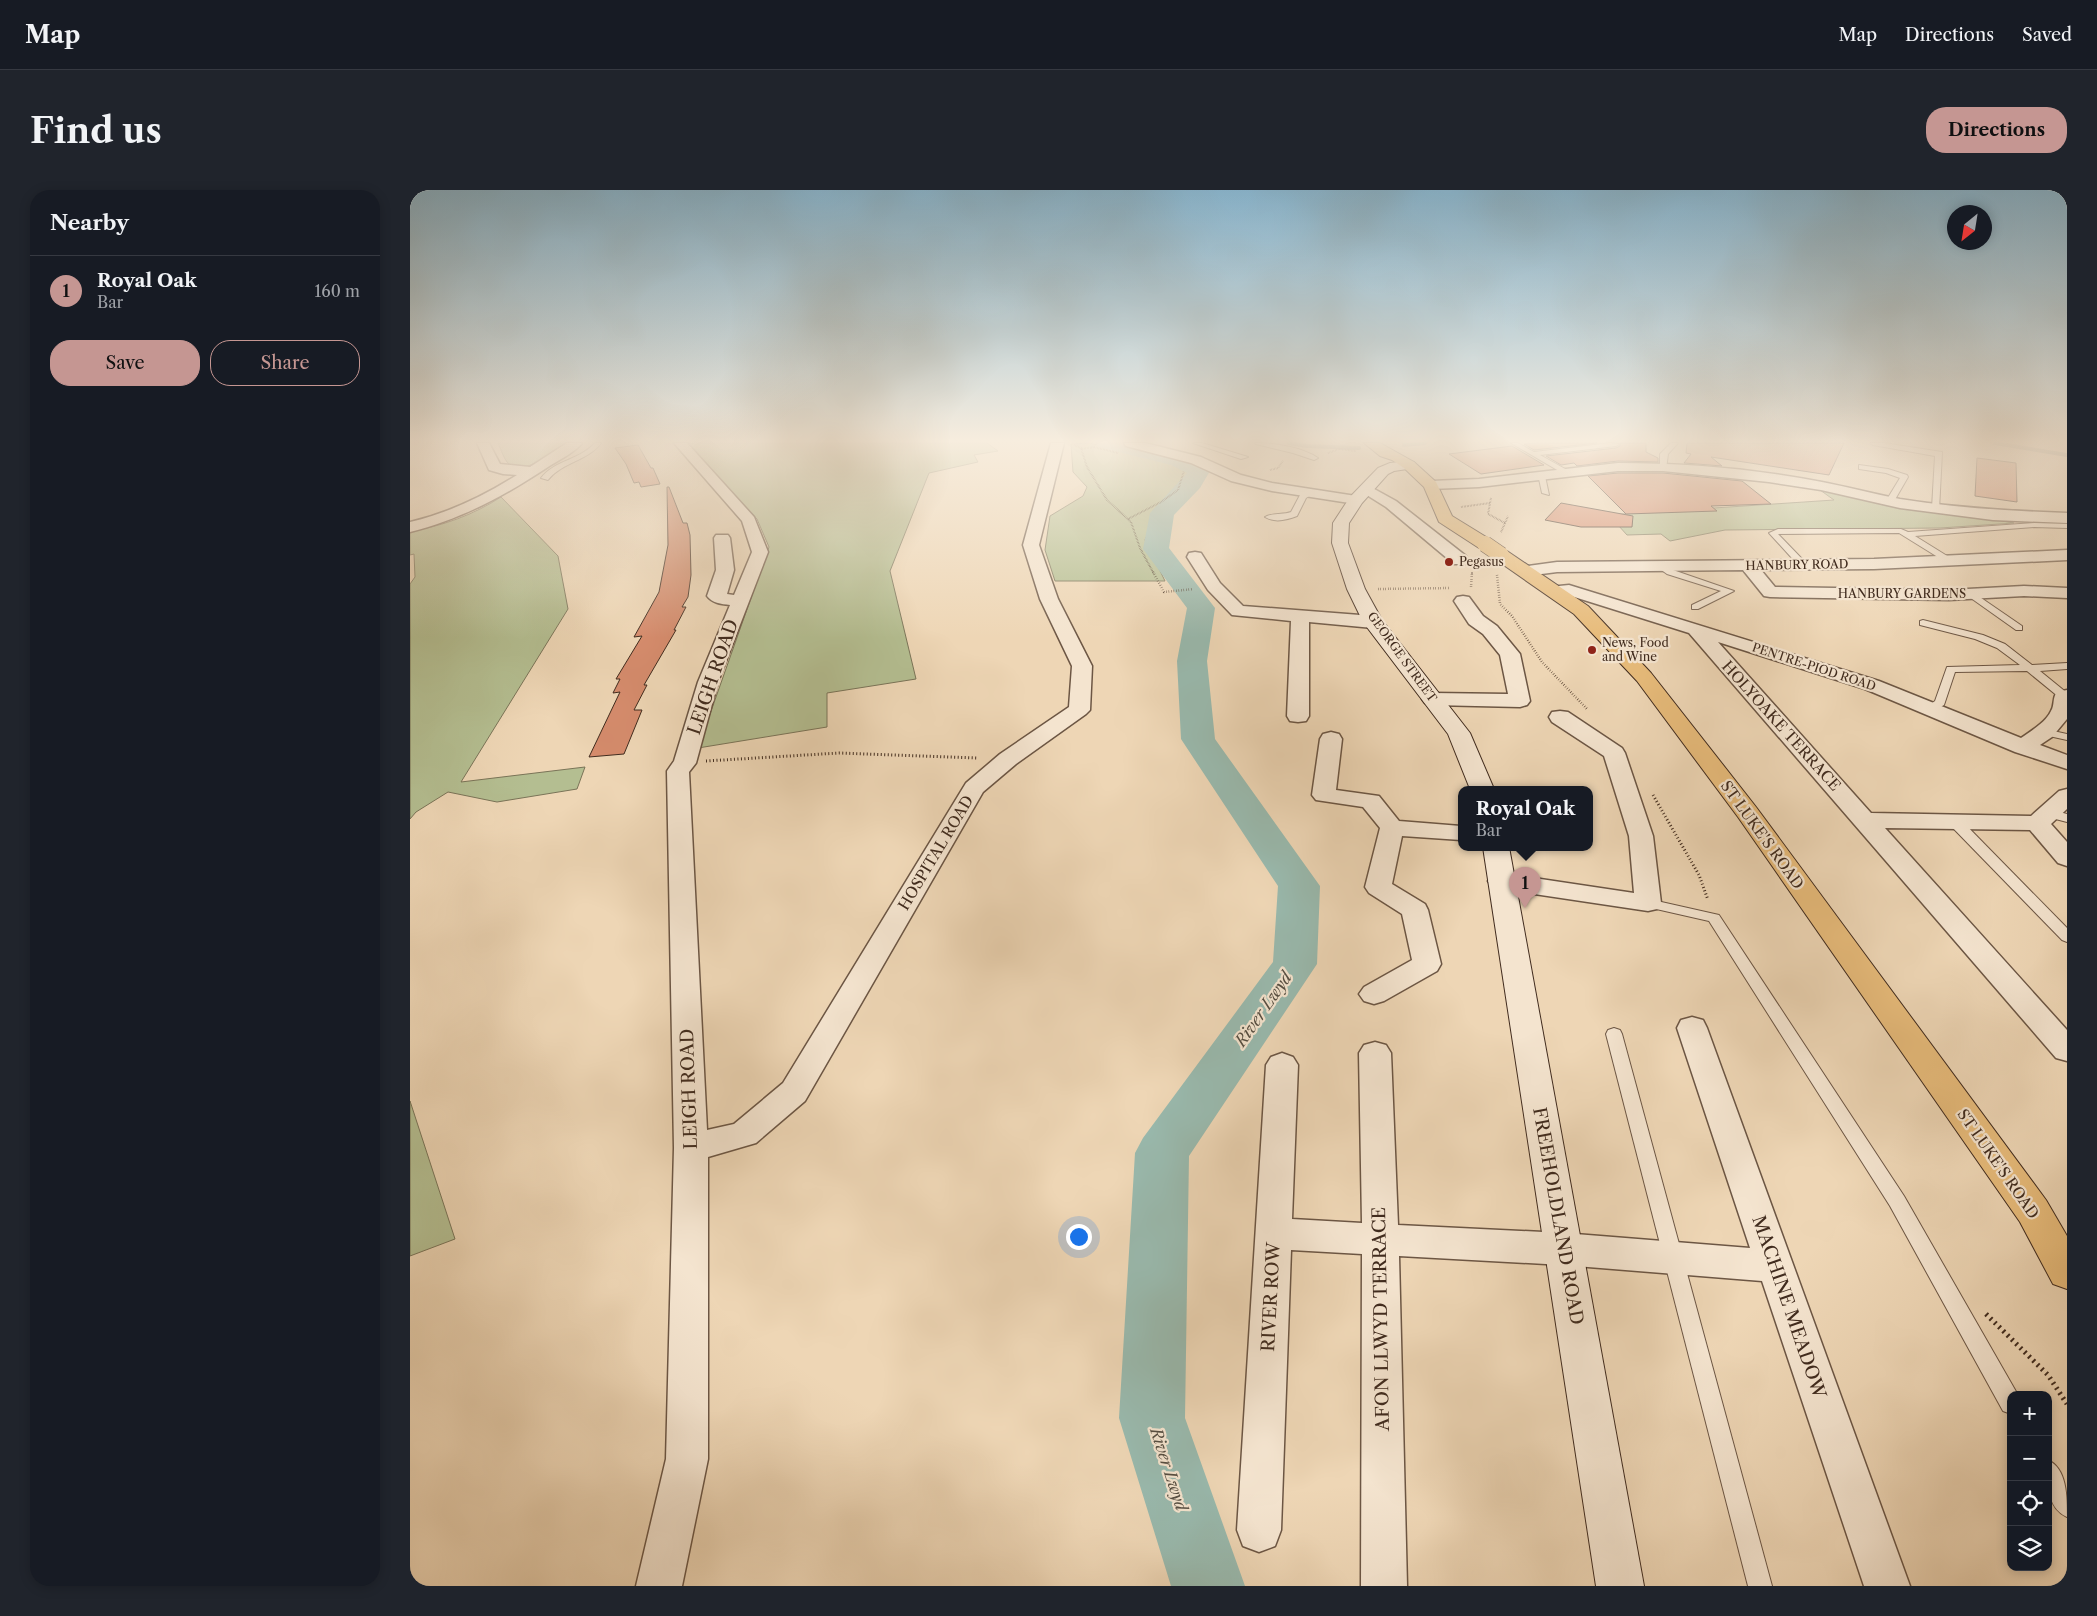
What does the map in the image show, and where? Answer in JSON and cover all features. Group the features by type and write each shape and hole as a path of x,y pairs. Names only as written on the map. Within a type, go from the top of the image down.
{"main road":[{"name":"GEORGE STREET","path":"1352,508 1341,523 1340,543 1356,590 1373,622 1459,733 1481,786"},
{"name":"ST LUKE'S ROAD","path":"1441,509 1445,519 1495,547 1581,610 1644,677 1747,812 2033,1211 2067,1272"},
{"name":"FREEHOLDLAND ROAD","path":"1499,864 1620,1586"}],"street":[{"path":"410,527 453,515 466,508"},
{"name":"LEIGH ROAD","path":"659,1586 687,1459 691,1148 678,771 685,763 708,682 760,552 749,520 738,508"},
{"name":"HOSPITAL ROAD","path":"691,1148 744,1134 794,1092 974,788 1008,759 1080,710 1082,666 1049,599 1030,544 1042,508"},
{"path":"1397,508 1460,560"},
{"path":"1937,508 1993,515 2067,518"},
{"name":"LEIGH ROAD","path":"722,538 726,570 716,596 740,602"},
{"name":"HANBURY ROAD","path":"1526,571 1557,566 1665,569 1949,561 2067,555"},
{"path":"1194,557 1214,586 1238,611 1373,622"},
{"name":"HANBURY GARDENS","path":"1748,566 1770,592 1971,594 2024,591 2067,593"},
{"name":"PENTRE-PIOD ROAD","path":"1555,591 1569,590 1590,596 1872,685 2023,747 2067,762"},
{"path":"1432,699 1520,701 1510,654 1490,630 1476,620 1456,594"},
{"path":"1298,716 1300,616"},
{"name":"HOLYOAKE TERRACE","path":"1696,631 1866,820 2067,1050"},
{"path":"2023,747 2044,732 2062,712 2065,696"},
{"path":"1499,864 1648,903 1641,836 1614,753 1560,717"},
{"path":"1331,739 1324,795 1371,801 1392,828 1458,833"},
{"path":"2051,818 2067,796"},
{"path":"1866,820 1955,822 2051,818"},
{"path":"2051,818 2067,858"},
{"path":"1374,994 1428,964 1415,910 1378,887 1392,828"},
{"name":"MACHINE MEADOW","path":"1692,1028 1887,1586"},
{"name":"AFON LLWYD TERRACE","path":"1375,1053 1380,1240 1384,1586"},
{"name":"RIVER ROW","path":"1259,1530 1282,1065"},
{"path":"1274,1234 1564,1249 1775,1266"}],"lane":[{"path":"1269,517 1283,518 1294,514 1297,508"},
{"path":"1910,534 2006,527 2067,526"},
{"path":"1803,566 1773,533 1778,531 1901,530 1910,534 1949,561"},
{"path":"1665,569 1670,577 1703,593"},
{"path":"1665,569 1729,592 1695,607"},
{"path":"1971,594 2019,628"},
{"path":"1923,623 1979,637 2001,646 2065,696"},
{"path":"1931,708 1940,703 1951,669 2067,666"},
{"path":"2044,732 2067,737"},
{"path":"1955,822 2067,936"},
{"path":"1648,903 1714,918 1897,1201 2007,1397"},
{"path":"1614,1034 1760,1586"},
{"path":"2052,1478 2067,1505"}],"path":[{"path":"1116,508 1131,522 1140,548 1164,592 1200,588"},
{"path":"1128,519 1149,508"},
{"path":"1441,509 1448,508"},
{"path":"1489,508 1488,514 1505,523"},
{"path":"1495,547 1508,516"},
{"path":"1496,572 1500,604 1512,616 1542,662 1590,712"},
{"path":"1356,590 1456,594"},
{"path":"685,763 839,753 1008,759"},
{"path":"1649,788 1698,875 1713,911 1711,917"},
{"path":"1985,1312 2048,1375 2067,1404"}],"green space":[{"path":"512,508 558,556 568,609 461,782 585,767 577,789 497,802 448,792 416,812 410,819 410,584 415,577 414,554 410,555 410,531 457,519 480,509"},
{"path":"747,508 915,508 890,571 916,679 827,693 827,727 698,748 769,547 757,519"},
{"path":"1063,508 1160,508 1145,540 1165,581 1055,581 1045,550 1050,516"},
{"path":"1712,508 1927,508 2014,523 1940,528 1725,530 1670,541 1661,534 1627,535 1609,515"},
{"path":"410,1101 455,1239 410,1256"}],"building":[{"path":"667,508 677,508 683,523 687,523 690,535 691,575 688,597 682,607 686,607 674,630 676,630 644,685 647,685 634,710 642,710 624,754 589,757 620,692 613,693 620,679 616,679 642,636 634,637 659,592 668,545"},
{"path":"1556,508 1590,508 1633,516 1632,527 1581,527 1545,520"},
{"path":"1620,508 1714,508 1717,511 1626,514"}],"waterway":[{"name":"River Lwyd","path":"1167,508 1162,513 1156,549 1201,608 1192,661 1198,739 1299,886 1295,964 1162,1153 1152,1418 1208,1586"}],"place":[{"name":"Pegasus","path":"1449,562"},
{"name":"News, Food and Wine","path":"1592,650"},
{"name":"Royal Oak","path":"1525,908"}]}
